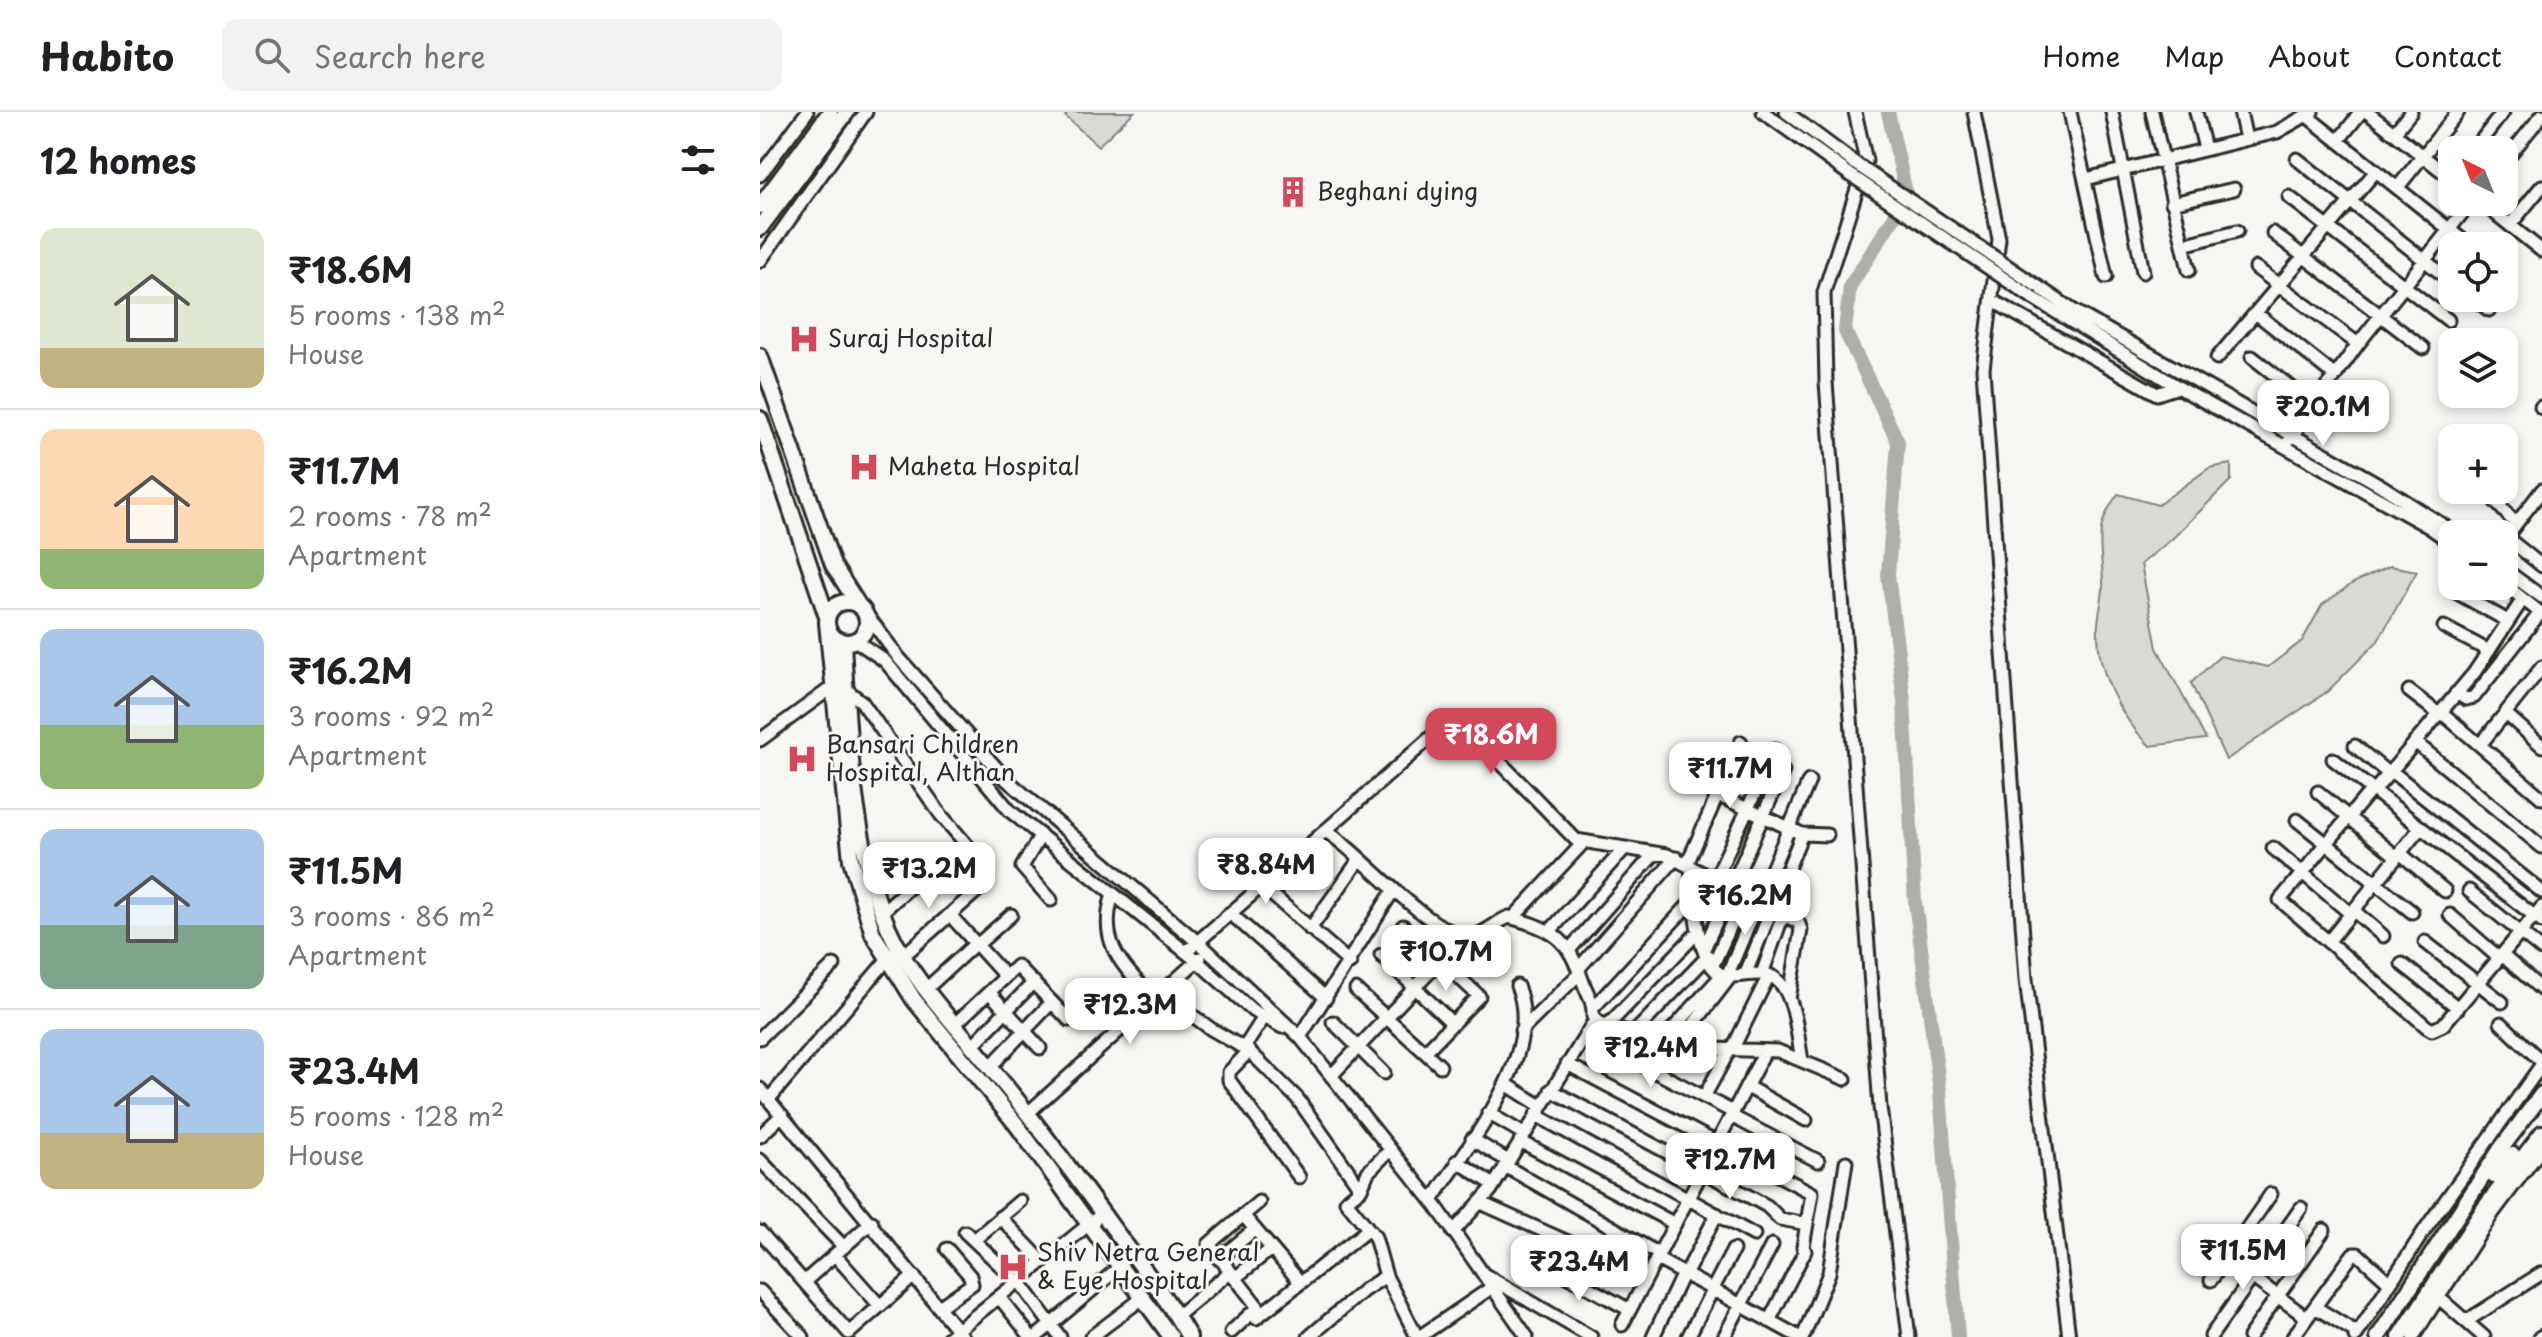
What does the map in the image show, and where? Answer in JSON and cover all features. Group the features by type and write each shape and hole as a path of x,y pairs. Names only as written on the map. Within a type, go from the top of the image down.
{"main road":[{"path":"760,206 830,112"},
{"path":"760,228 847,112"},
{"path":"760,356 833,565 862,608 867,624 849,640 839,684 851,860 868,922 886,960 1090,1223 1144,1297 1164,1334"},
{"path":"760,419 832,635 849,640"},
{"path":"862,608 840,603 827,620 867,856 882,912 900,952 926,989 1028,1113 1103,1213 1189,1337"},
{"path":"2378,1337 2500,1150 2542,1094"},
{"path":"2389,1337 2542,1107"},
{"path":"2494,1176 2542,1121"},
{"path":"2400,1337 2483,1210 2542,1133"}],"street":[{"path":"760,175 807,112"},
{"path":"760,261 866,112"},
{"path":"1763,112 2180,388"},
{"path":"1786,112 1852,169"},
{"path":"1855,112 1866,161 1824,292 1826,382 1880,1107 1909,1337"},
{"path":"1974,112 1998,231 1993,301 1983,369 2026,979 2069,1337"},
{"path":"2070,112 2106,277"},
{"path":"2112,112 2143,272"},
{"path":"2152,112 2189,270"},
{"path":"2196,112 2205,149"},
{"path":"2240,112 2246,139"},
{"path":"2338,141 2364,112 2438,168"},
{"path":"2394,133 2411,112"},
{"path":"2398,187 2458,112"},
{"path":"2485,136 2503,112"},
{"path":"2086,179 2281,130 2309,114 2338,141 2453,232"},
{"path":"2518,144 2539,116"},
{"path":"2297,159 2438,272"},
{"path":"2217,358 2305,259 2376,171"},
{"path":"2510,225 2542,186"},
{"path":"2172,203 2234,189"},
{"path":"2289,197 2448,320"},
{"path":"2284,447 2334,375 2460,216"},
{"path":"2499,216 2542,250"},
{"path":"2183,245 2237,231"},
{"path":"2273,233 2423,348"},
{"path":"2256,268 2358,344"},
{"path":"2035,292 2188,377 2199,390 2284,447 2438,527"},
{"path":"1993,301 2157,394 2180,388 2199,390 2292,436 2438,527"},
{"path":"2257,314 2334,375"},
{"path":"2252,357 2312,404"},
{"path":"2517,520 2542,490"},
{"path":"2498,504 2512,520"},
{"path":"2518,548 2542,566"},
{"path":"2518,579 2542,597"},
{"path":"2456,693 2466,699 2474,697 2541,613 2518,595"},
{"path":"2333,759 2373,790 2421,827 2540,915 2521,932 2443,1025 2432,1030 2280,900 2325,845 2373,790 2390,772 2440,713 2489,651 2523,599"},
{"path":"2470,600 2508,621"},
{"path":"862,608 899,658 1007,780 1208,951 1300,1037 1432,1201 1527,1337"},
{"path":"2444,627 2489,651"},
{"path":"849,640 885,661 1010,811 1264,1017 1300,1037"},
{"path":"2480,745 2542,667"},
{"path":"760,740 839,684 862,702 941,815 972,851"},
{"path":"2409,691 2480,745 2542,798"},
{"path":"2505,713 2542,746"},
{"path":"1186,952 1440,729 1454,722 1469,728 1576,840 1655,853 1685,863 1801,927 1789,999"},
{"path":"1521,1031 1685,863 1741,742"},
{"path":"2415,742 2542,847"},
{"path":"2355,746 2542,892"},
{"path":"1715,879 1775,750"},
{"path":"1708,956 1730,887 1783,771"},
{"path":"1676,1047 1726,975 1809,781"},
{"path":"2318,792 2445,891"},
{"path":"1717,795 1802,834 1827,835"},
{"path":"2297,820 2374,885 2412,912"},
{"path":"2328,942 2421,827"},
{"path":"1325,831 1393,891 1463,936 1476,935 1498,921 1513,918 1550,931 1570,949 1594,1007 1595,1020 1494,1185 1453,1232"},
{"path":"1745,975 1802,834"},
{"path":"1041,835 1022,867 1051,900"},
{"path":"1513,918 1584,842"},
{"path":"1550,931 1625,848"},
{"path":"2273,848 2383,936"},
{"path":"1570,949 1655,853"},
{"path":"1310,929 1359,860"},
{"path":"1685,863 1697,933 1708,956 1726,975"},
{"path":"882,912 932,867"},
{"path":"1262,886 1350,963"},
{"path":"769,1099 886,960 950,915 978,890"},
{"path":"1300,1037 1350,963 1393,891"},
{"path":"2469,891 2542,950"},
{"path":"1113,894 1105,921 1113,950 1159,998 1246,1050 1297,1098 1361,1189"},
{"path":"1634,1033 1708,956 1745,894"},
{"path":"1594,1007 1693,900"},
{"path":"1230,913 1326,998"},
{"path":"950,915 1005,976"},
{"path":"926,989 1011,915"},
{"path":"1704,1097 1731,1050 1765,974 1783,915"},
{"path":"2450,915 2542,990"},
{"path":"1403,926 1479,996 1425,1052"},
{"path":"1607,1026 1697,933"},
{"path":"2425,942 2502,1002"},
{"path":"1028,1113 1208,951"},
{"path":"1381,955 1453,1024"},
{"path":"1331,1076 1442,959"},
{"path":"2402,964 2458,1008"},
{"path":"760,1038 834,965"},
{"path":"955,1024 1005,976 1020,967 1069,1020"},
{"path":"1660,1043 1726,975 1765,974 1779,981 1789,999 1802,1060"},
{"path":"973,1045 1034,982"},
{"path":"1432,1201 1516,1063 1521,1031 1521,996 1517,986"},
{"path":"1356,990 1440,1066"},
{"path":"989,992 1040,1048"},
{"path":"990,1067 1052,1002"},
{"path":"1264,1017 1246,1050 1229,1072 1229,1080 1299,1177"},
{"path":"1595,1020 1676,1047 1765,1051 1802,1060 1845,1079"},
{"path":"1333,1022 1384,1073"},
{"path":"2315,1307 2356,1335 2542,1063 2501,1023"},
{"path":"1585,1035 1818,1161"},
{"path":"1622,1325 1765,1051"},
{"path":"1567,1064 1812,1193 1805,1251 1769,1321"},
{"path":"1506,1084 1539,1110 1754,1235"},
{"path":"1746,1086 1806,1120"},
{"path":"760,1089 872,1222 939,1307 957,1335 1103,1213"},
{"path":"1551,1090 1767,1206 1780,1219 1807,1224"},
{"path":"1488,1113 1522,1138 1675,1224"},
{"path":"760,1136 782,1115"},
{"path":"1472,1139 1684,1274 1801,1337 1829,1273 1846,1162"},
{"path":"2413,1337 2493,1213 2542,1148"},
{"path":"1389,1151 1368,1172 1361,1189 1346,1201 1366,1231 1375,1237 1386,1276 1418,1337 1491,1288"},
{"path":"760,1160 839,1251 880,1306"},
{"path":"1457,1161 1494,1185"},
{"path":"2211,1280 2271,1194"},
{"path":"1020,1201 970,1236 1018,1282 1060,1337"},
{"path":"1232,1334 1258,1307 1209,1242 1259,1202"},
{"path":"1481,1203 1579,1247 1644,1283"},
{"path":"2211,1336 2301,1208"},
{"path":"1653,1337 1717,1214"},
{"path":"1243,1215 1300,1282"},
{"path":"1000,1217 1043,1262"},
{"path":"805,1281 872,1222"},
{"path":"1219,1259 1255,1229"},
{"path":"2249,1337 2324,1230"},
{"path":"1232,1334 1366,1231"},
{"path":"760,1232 849,1333 914,1276"},
{"path":"2201,1239 2307,1318"},
{"path":"1724,1337 1772,1245"},
{"path":"939,1307 972,1284 970,1276 947,1249"},
{"path":"1177,1316 1271,1249"},
{"path":"1688,1337 1733,1250"},
{"path":"2293,1337 2353,1254 2358,1254 2390,1283"},
{"path":"1545,1264 1630,1310"},
{"path":"999,1297 1034,1337 1121,1266"},
{"path":"1481,1273 1591,1337"},
{"path":"2468,1320 2542,1273"},
{"path":"1309,1337 1364,1290 1386,1276"},
{"path":"761,1294 803,1337"},
{"path":"1091,1337 1144,1297"},
{"path":"2438,1297 2484,1337"},
{"path":"1771,1337 1781,1328"}],"shaded area":[{"path":"1069,112 1134,112 1098,146 1065,116"},
{"path":"2231,464 2231,480 2172,539 2141,564 2157,648 2206,739 2150,746 2119,706 2100,658 2098,624 2103,587 2102,526 2118,494 2158,505 2209,468"},
{"path":"2390,566 2417,571 2378,641 2328,691 2226,760 2191,683 2220,656 2268,667 2302,641 2322,605 2353,583"}],"waterway":[{"path":"1888,112 1907,197 1850,286 1845,331 1898,442 1888,575 1904,701 1915,902 1940,1092 1958,1337"}],"place":[{"name":"Beghani dying","path":"1293,192"},
{"name":"Suraj Hospital","path":"804,339"},
{"name":"Maheta Hospital","path":"864,467"},
{"name":"Bansari Children Hospital, Althan","path":"802,759"},
{"name":"Shiv Netra General & Eye Hospital","path":"1013,1267"}]}
